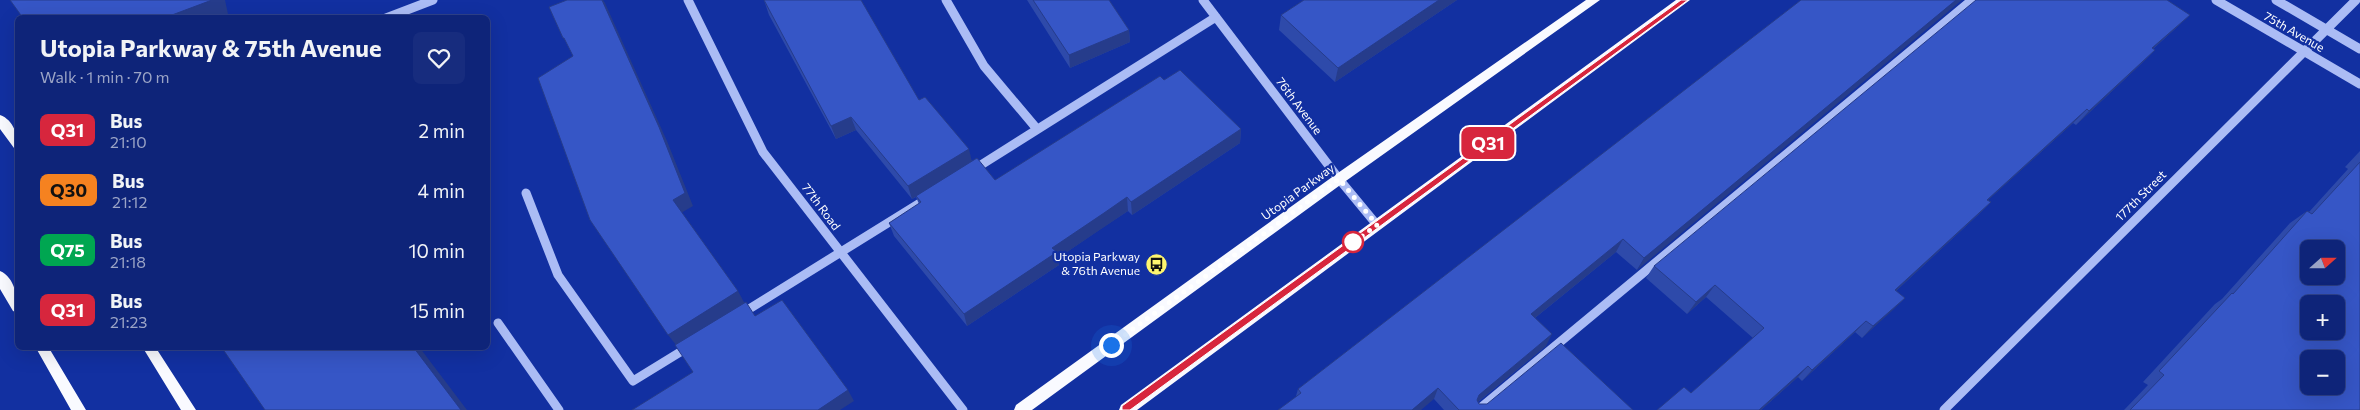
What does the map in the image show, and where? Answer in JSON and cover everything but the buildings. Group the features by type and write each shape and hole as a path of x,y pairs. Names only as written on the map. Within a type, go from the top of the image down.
{"main road":[{"name":"Utopia Parkway","path":"1022,410 1339,179 1594,0"},
{"path":"1126,410 1684,0"},
{"path":"0,120 15,140"},
{"path":"0,278 15,302"},
{"path":"43,350 79,410"},
{"path":"150,350 189,410"}],"street":[{"path":"394,15 433,0"},
{"name":"77th Road","path":"688,0 763,152 963,410"},
{"path":"946,0 984,66 1037,129"},
{"name":"76th Avenue","path":"1203,0 1339,179 1377,225"},
{"path":"1478,410 1972,0"},
{"name":"75th Avenue","path":"2216,0 2360,84"},
{"name":"75th Avenue","path":"2276,0 2360,49"},
{"name":"177th Street","path":"1944,410 2356,0"},
{"path":"963,176 1216,17"},
{"path":"731,320 938,191"},
{"path":"526,193 558,275 633,381 698,340"},
{"path":"498,323 559,410"}],"bus line":[{"name":"Q31","path":"1126,410 1684,0"}],"place":[{"name":"Utopia Parkway & 76th Avenue","path":"1156,264"}],"route":[{"path":"1111,345 1339,179 1377,225 1346,248 1353,242"}]}
